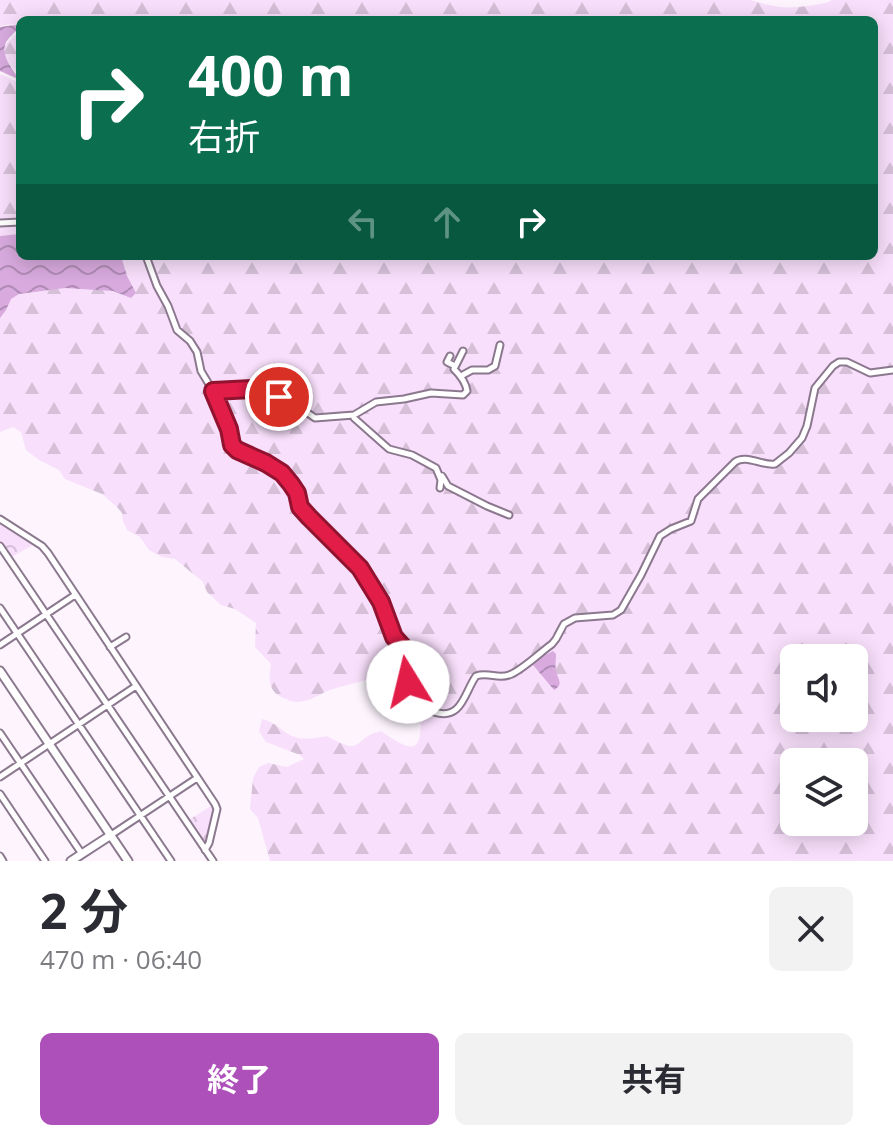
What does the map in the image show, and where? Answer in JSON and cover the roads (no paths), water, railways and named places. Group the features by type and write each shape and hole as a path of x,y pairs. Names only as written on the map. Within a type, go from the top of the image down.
{"street":[{"path":"147,260 177,330 197,352 201,371 213,391 232,445 282,473 297,493 300,507 360,568 381,602 394,637 411,656 408,682 434,712 442,714 461,705 476,676 508,676 556,639 564,624 575,618 613,615 621,610 660,536 691,521 698,499 739,458 775,464 796,446 807,426 815,388 833,366 847,362 870,373 893,370"},
{"path":"460,375 495,366 500,345"},
{"path":"213,391 258,390 289,400 315,418 354,415 376,402 431,393 463,395 467,387 454,369 463,351"},
{"path":"450,356 447,362 455,366"},
{"path":"460,375 467,370"},
{"path":"224,381 224,389"},
{"path":"354,415 389,449 412,455 436,468 448,486 509,515"},
{"path":"232,441 240,440"},
{"path":"436,468 441,480 440,488"},
{"path":"0,519 42,546 217,809 205,850"},
{"path":"0,546 213,861"},
{"path":"0,645 75,595"},
{"path":"0,608 171,861"},
{"path":"110,647 126,637"},
{"path":"0,671 128,861"},
{"path":"0,777 136,686"},
{"path":"0,733 82,854"},
{"path":"71,861 197,778"},
{"path":"0,794 45,861"},
{"path":"0,856 3,861"}],"water":[{"path":"16,25 16,31 6,42 5,53 16,78 0,71 0,27"},
{"path":"16,234 16,260 122,260 136,293 131,298 113,291 65,288 19,294 11,299 0,318 0,236"},
{"path":"553,651 560,684 554,690 533,665"}]}
